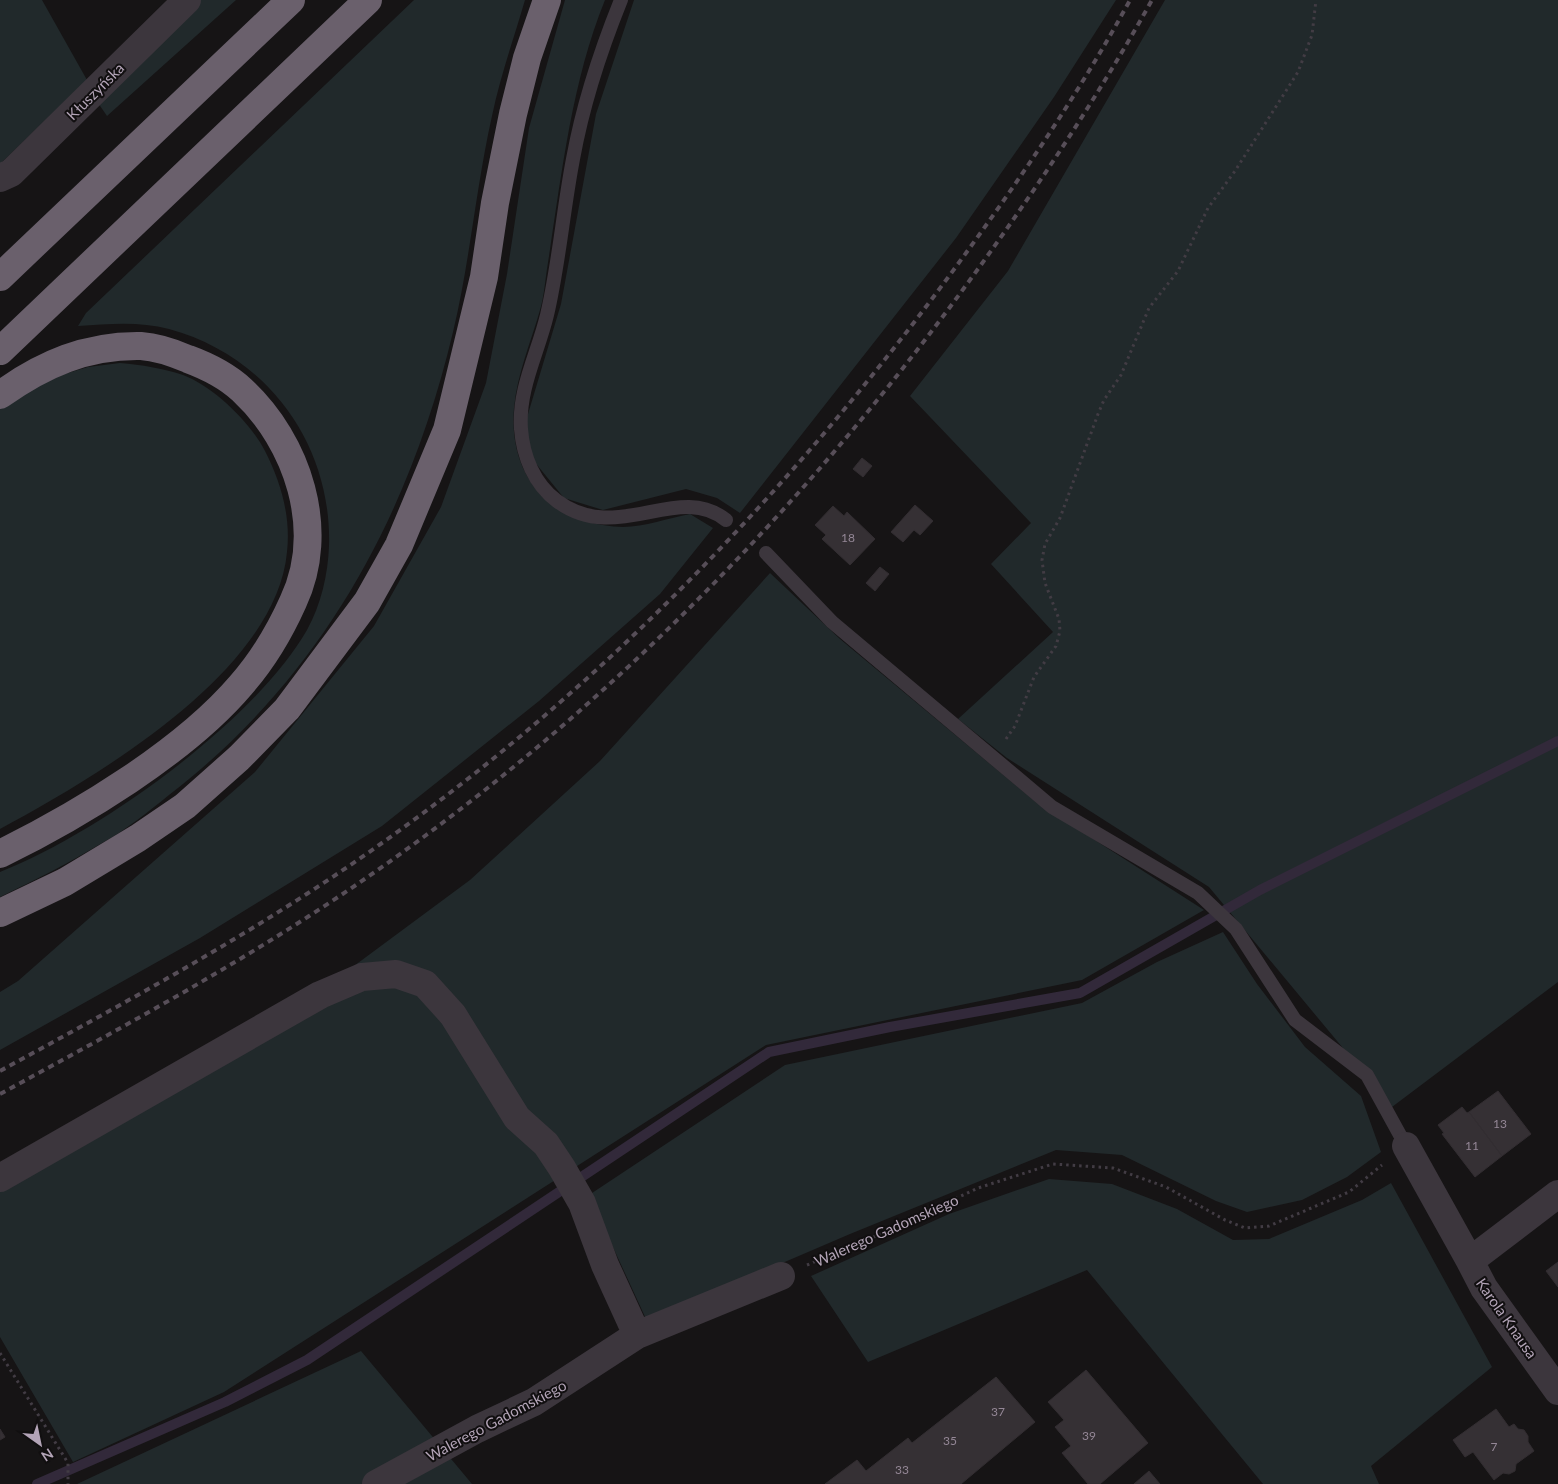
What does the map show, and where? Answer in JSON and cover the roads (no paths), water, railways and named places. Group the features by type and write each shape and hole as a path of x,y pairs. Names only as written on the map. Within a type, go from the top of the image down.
{"highway":[{"path":"0,277 291,0"},
{"path":"0,351 368,0"},
{"path":"0,913 65,882 138,838 185,806 239,758 287,709 367,602 399,545 447,430 484,277 495,203 513,114 527,58 547,0"},
{"path":"0,395 25,376 56,361 80,352 111,347 143,346 176,354 209,368 241,388 261,409 281,437 293,461 304,496 308,534 305,563 294,600 270,644 241,686 199,726 162,755 90,804 39,835 0,854"}],"street":[{"name":"Kłuszyńska","path":"0,178 11,173 187,0"},
{"path":"0,1178 320,995 362,977 396,974 426,984 453,1014 517,1118 546,1144 582,1203 605,1265 637,1335"},
{"path":"1406,1146 1470,1261"},
{"name":"Karola Knausa","path":"1558,1194 1470,1261 1484,1288 1558,1391"},
{"name":"Walerego Gadomskiego","path":"376,1484 534,1402 637,1335 781,1276"}],"lane":[{"path":"621,0 601,50 582,116 547,316 522,399 520,422 524,448 536,479 557,501 572,510 598,518 613,518 683,506 698,506 716,512 726,520"},
{"path":"766,554 832,622 1052,807 1198,893 1220,913 1236,929 1295,1020 1367,1075 1406,1146"}],"waterway":[{"path":"37,1484 225,1402 307,1360 769,1052 890,1027 1080,993 1260,890 1558,741"}],"railway":[{"path":"0,1071 194,963 336,875 466,781 546,715 623,645 698,572 769,496 903,336 966,253 1031,161 1073,97 1130,0"},
{"path":"0,1094 206,979 355,886 480,794 554,733 626,669 762,533 888,387 947,311 1028,198 1105,81 1152,0"}]}
